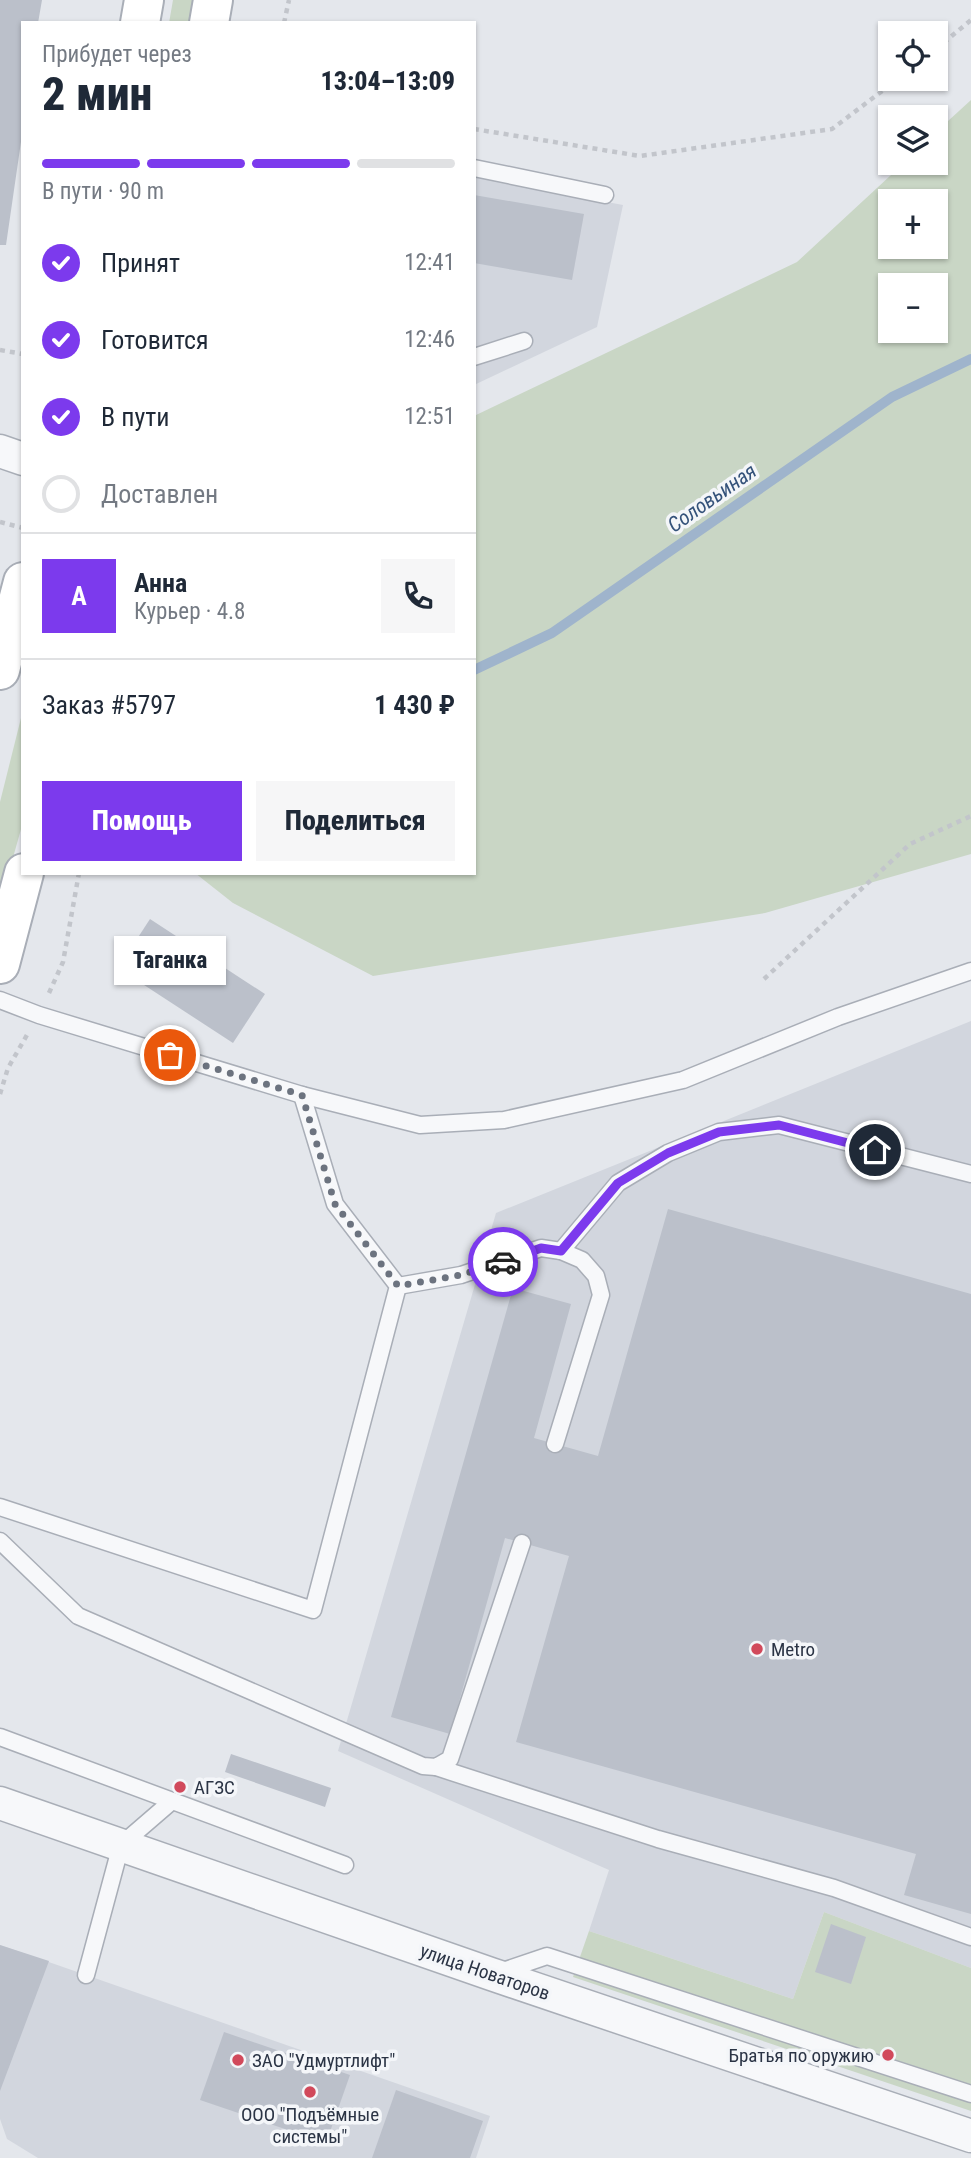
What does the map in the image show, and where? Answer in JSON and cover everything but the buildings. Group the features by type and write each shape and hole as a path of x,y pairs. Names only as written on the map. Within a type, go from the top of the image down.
{"main road":[{"path":"139,21 144,0"},
{"path":"209,21 213,0"},
{"path":"0,670 21,590"},
{"path":"0,964 23,875"}],"street":[{"path":"0,451 21,458"},
{"name":"улица Новаторов","path":"0,1803 491,1974 971,2136"}],"lane":[{"path":"476,168 605,195"},
{"path":"476,357 524,341"},
{"path":"0,1000 39,1015 302,1095 420,1125 504,1120 683,1080 838,1017 971,971"},
{"path":"302,1095 335,1204 398,1286"},
{"path":"561,1251 618,1183 668,1153 719,1132 779,1125 971,1174"},
{"path":"398,1286 461,1275 541,1248 561,1251 582,1260 596,1276 601,1295 555,1444"},
{"path":"0,1507 313,1610 398,1286"},
{"path":"0,1541 78,1616 423,1766 436,1767 658,1839 834,1888 971,1937"},
{"path":"436,1767 450,1759 522,1543"},
{"path":"0,1737 345,1865"},
{"path":"86,1975 121,1845 172,1801"},
{"path":"491,1974 547,1956 971,2094"}],"path":[{"path":"285,21 289,0"},
{"path":"948,39 971,20"},
{"path":"476,129 640,156 832,129 882,91"},
{"path":"0,350 21,354"},
{"path":"0,522 21,527"},
{"path":"764,979 910,844 971,816"},
{"path":"0,1094 8,1068 39,1015 63,962 79,875"}],"shaded area":[{"path":"476,177 623,205 597,327 476,384"},
{"path":"971,1021 971,1968 824,1912 793,1999 589,1931 609,1870 338,1751 496,1213"},
{"path":"0,1945 490,2116 476,2158 38,2158 7,2139 0,2119"}],"green space":[{"path":"173,0 200,0 196,21 169,21"},
{"path":"971,100 971,854 765,913 373,976 233,903 198,875 476,875 476,415 797,262 891,175 948,175 948,121"},
{"path":"21,718 21,829 0,904 0,802"},
{"name":"Братья по оружию","path":"824,1912 971,1968 971,2111 573,1977 589,1931 793,1999"}],"waterway":[{"name":"Соловьиная","path":"476,669 552,633 892,397 971,359"}],"way so far":[{"path":"170,1055 302,1095 335,1204 398,1286 461,1275 503,1262"}],"place":[{"name":"Таганка","path":"170,1055"},
{"name":"Metro","path":"757,1649"},
{"name":"АГЗС","path":"180,1787"},
{"name":"Братья по оружию","path":"888,2055"},
{"name":"ЗАО \"Удмуртлифт\"","path":"238,2060"},
{"name":"ООО \"Подъёмные системы\"","path":"310,2092"}],"route":[{"path":"503,1262 541,1248 561,1251 618,1183 668,1153 719,1132 779,1125 875,1150"}]}
